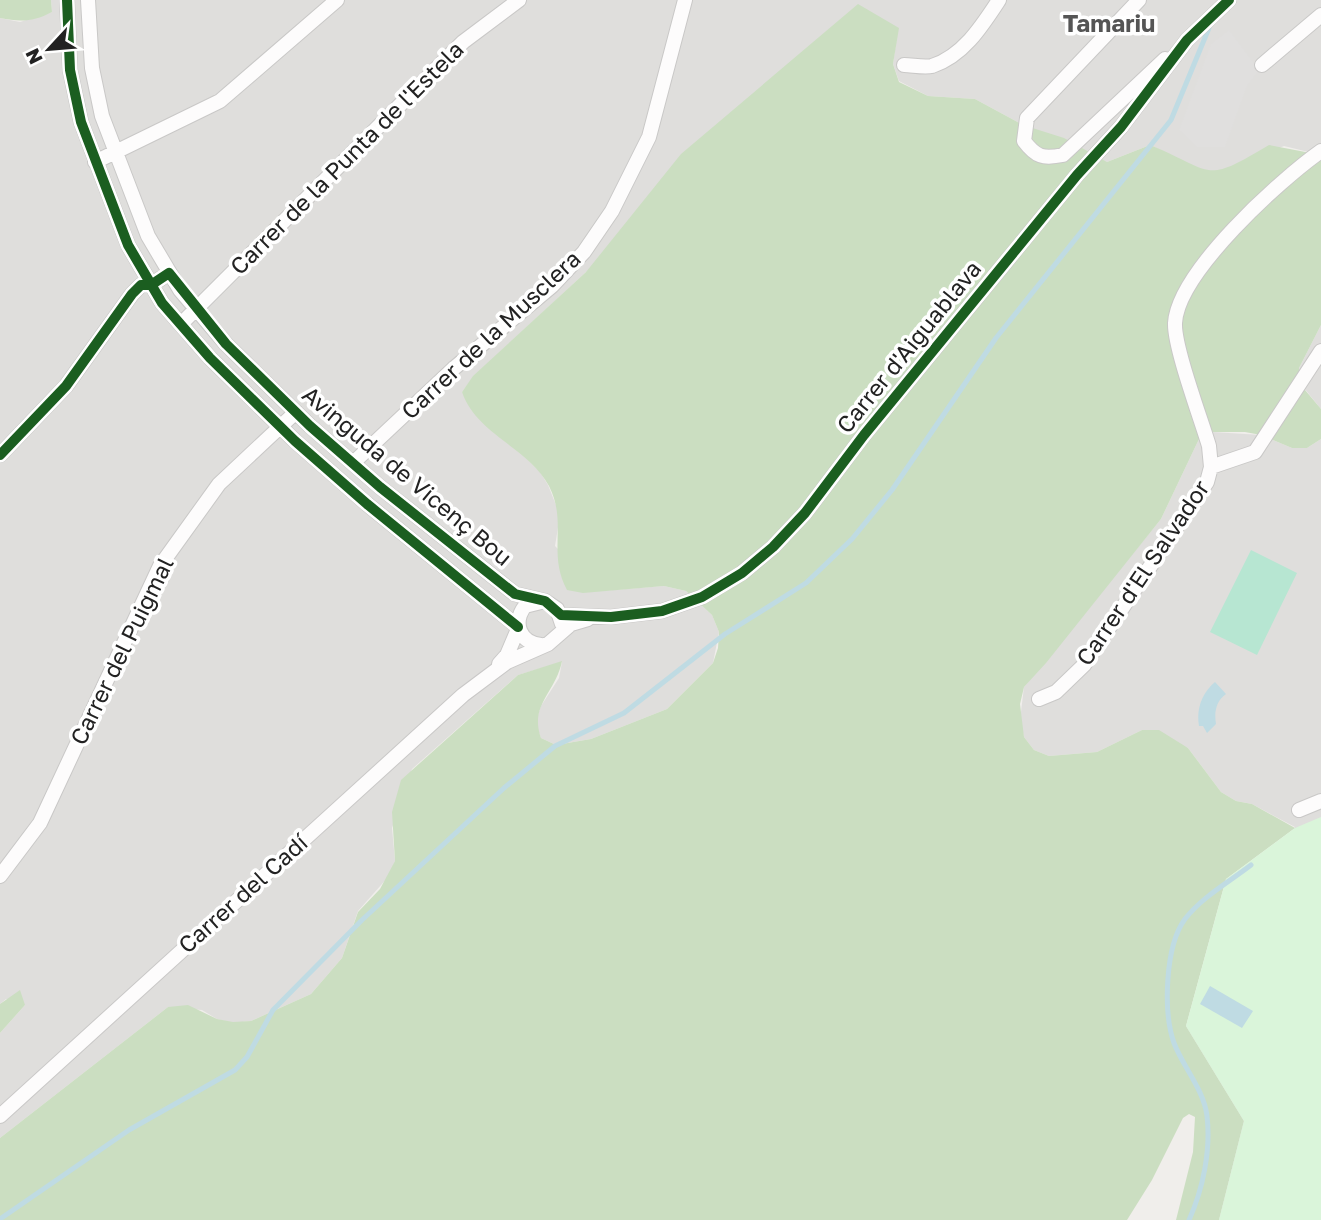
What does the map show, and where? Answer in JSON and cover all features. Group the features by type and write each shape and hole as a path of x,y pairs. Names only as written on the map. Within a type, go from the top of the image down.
{"street":[{"name":"Avinguda de Vicenç Bou","path":"67,0 70,71 81,122 128,245 150,285 210,358 282,428 367,504 518,628"},
{"name":"Avinguda de Vicenç Bou","path":"88,0 92,68 102,116 115,154 148,236 169,273 196,309 226,344 353,463 514,593 545,601"},
{"path":"95,162 220,101 337,0"},
{"name":"Carrer de la Punta de l'Estela","path":"181,324 453,51 519,0"},
{"name":"Carrer de la Musclera","path":"353,463 453,369 552,286 584,252 612,211 649,137 685,0"},
{"path":"904,65 930,66 951,56 977,34 999,0"},
{"path":"1139,0 1027,118 1024,141 1034,154 1045,159 1063,155 1135,84 1187,40"},
{"name":"Carrer d'Aiguablava","path":"561,615 596,617 662,611 702,597 742,573 773,547 805,513 864,435 1077,175 1121,127 1187,40 1229,0"},
{"path":"1262,65 1321,15"},
{"path":"1211,467 1209,446 1175,325 1179,300 1190,281 1242,221 1321,151"},
{"path":"0,455 66,386 132,294 141,285 150,285 169,273"},
{"name":"Carrer d'El Salvador","path":"1039,699 1056,692 1084,665 1207,482 1211,467 1255,452 1321,351"},
{"name":"Carrer del Puigmal","path":"0,876 40,823 160,566 219,484 282,428 296,412"},
{"path":"545,601 561,615 559,634 541,645 530,643 518,628 525,606 545,601"},
{"name":"Carrer d'Aiguablava","path":"559,634 571,624 596,617"},
{"name":"Carrer del Cadí","path":"0,1115 488,675 508,655 518,628"},
{"name":"Carrer del Cadí","path":"488,675 541,645"},
{"path":"1299,810 1321,801"}],"shaded area":[{"path":"51,0 1321,0 1321,155 1284,146 1227,169 1211,172 1195,168 1150,145 1107,162 1023,125 975,99 928,96 899,81 893,64 898,28 586,272 474,376 462,392 540,472 548,485 560,515 555,546 600,591 664,586 686,591 712,615 719,632 713,663 667,709 591,739 556,745 541,738 535,723 541,706 559,678 562,662 518,675 412,769 392,828 395,861 389,876 358,911 342,958 311,994 251,1021 233,1023 217,1019 202,1010 168,1007 0,1138 0,1033 25,1005 6,999 0,1004 0,18 20,22 52,12"},
{"path":"1229,30 1259,70 1247,86 1225,147 1197,147 1179,130 1211,44"},
{"path":"1321,325 1321,409 1300,383 1299,368"},
{"path":"1213,432 1261,435 1292,448 1307,448 1321,439 1321,1220 1219,1220 1244,1121 1186,1026 1295,827 1252,804 1236,801 1221,792 1188,748 1142,730 1097,752 1049,756 1034,750 1024,737 1020,720 1024,687 1161,519 1199,439"}],"green space":[{"path":"0,0 51,0 52,12 26,20 0,18"},
{"path":"858,4 899,28 893,64 899,82 928,96 975,99 1023,125 1064,138 1107,162 1150,145 1209,170 1231,166 1269,145 1321,155 1321,325 1299,368 1300,384 1321,409 1321,439 1307,448 1292,448 1261,435 1245,432 1213,432 1199,439 1161,519 1024,687 1020,704 1024,737 1034,750 1049,756 1097,752 1142,730 1159,730 1188,748 1221,792 1236,801 1252,804 1295,828 1226,879 1186,1026 1244,1121 1219,1220 1176,1220 1193,1152 1195,1117 1189,1114 1183,1118 1152,1180 1127,1220 0,1220 0,1138 168,1007 188,1005 217,1019 251,1021 311,994 342,958 358,912 380,889 395,861 392,812 401,780 518,675 562,661 538,716 541,738 556,745 591,739 667,709 713,663 719,632 712,615 686,591 664,586 583,593 567,590 558,563 557,513 549,486 529,461 479,419 462,392 473,376 586,272 681,154"},
{"path":"1251,550 1297,573 1257,655 1210,632"},
{"path":"1321,817 1321,1220 1219,1220 1244,1121 1186,1026 1226,879 1295,828"},
{"path":"20,990 25,1005 0,1033 0,1004"}],"water":[{"path":"1215,682 1226,694 1216,707 1216,724 1207,733 1203,726 1199,726 1199,708"},
{"path":"1210,986 1253,1011 1242,1028 1200,1004"}],"waterway":[{"path":"0,1219 129,1130 235,1070 247,1057 273,1010 362,920 504,788 555,746 624,713 725,634 806,583 852,539 892,490 996,338 1171,120 1209,28"},
{"path":"1189,1220 1205,1169 1208,1129 1202,1097 1178,1052 1170,1030 1167,997 1170,962 1173,945 1185,919 1208,897 1251,865"}],"cycle path":[{"path":"67,0 70,70 81,122 128,245 162,303 210,358 295,441 367,504 518,627"},
{"path":"0,455 66,386 132,294 141,285 151,285 169,273 226,344 310,426 380,487 515,594 545,601 561,615 611,617 662,611 702,597 742,573 773,547 805,513 864,435 1077,175 1121,127 1187,40 1229,0"}],"district":[{"name":"Tamariu","path":"1109,24"}]}
